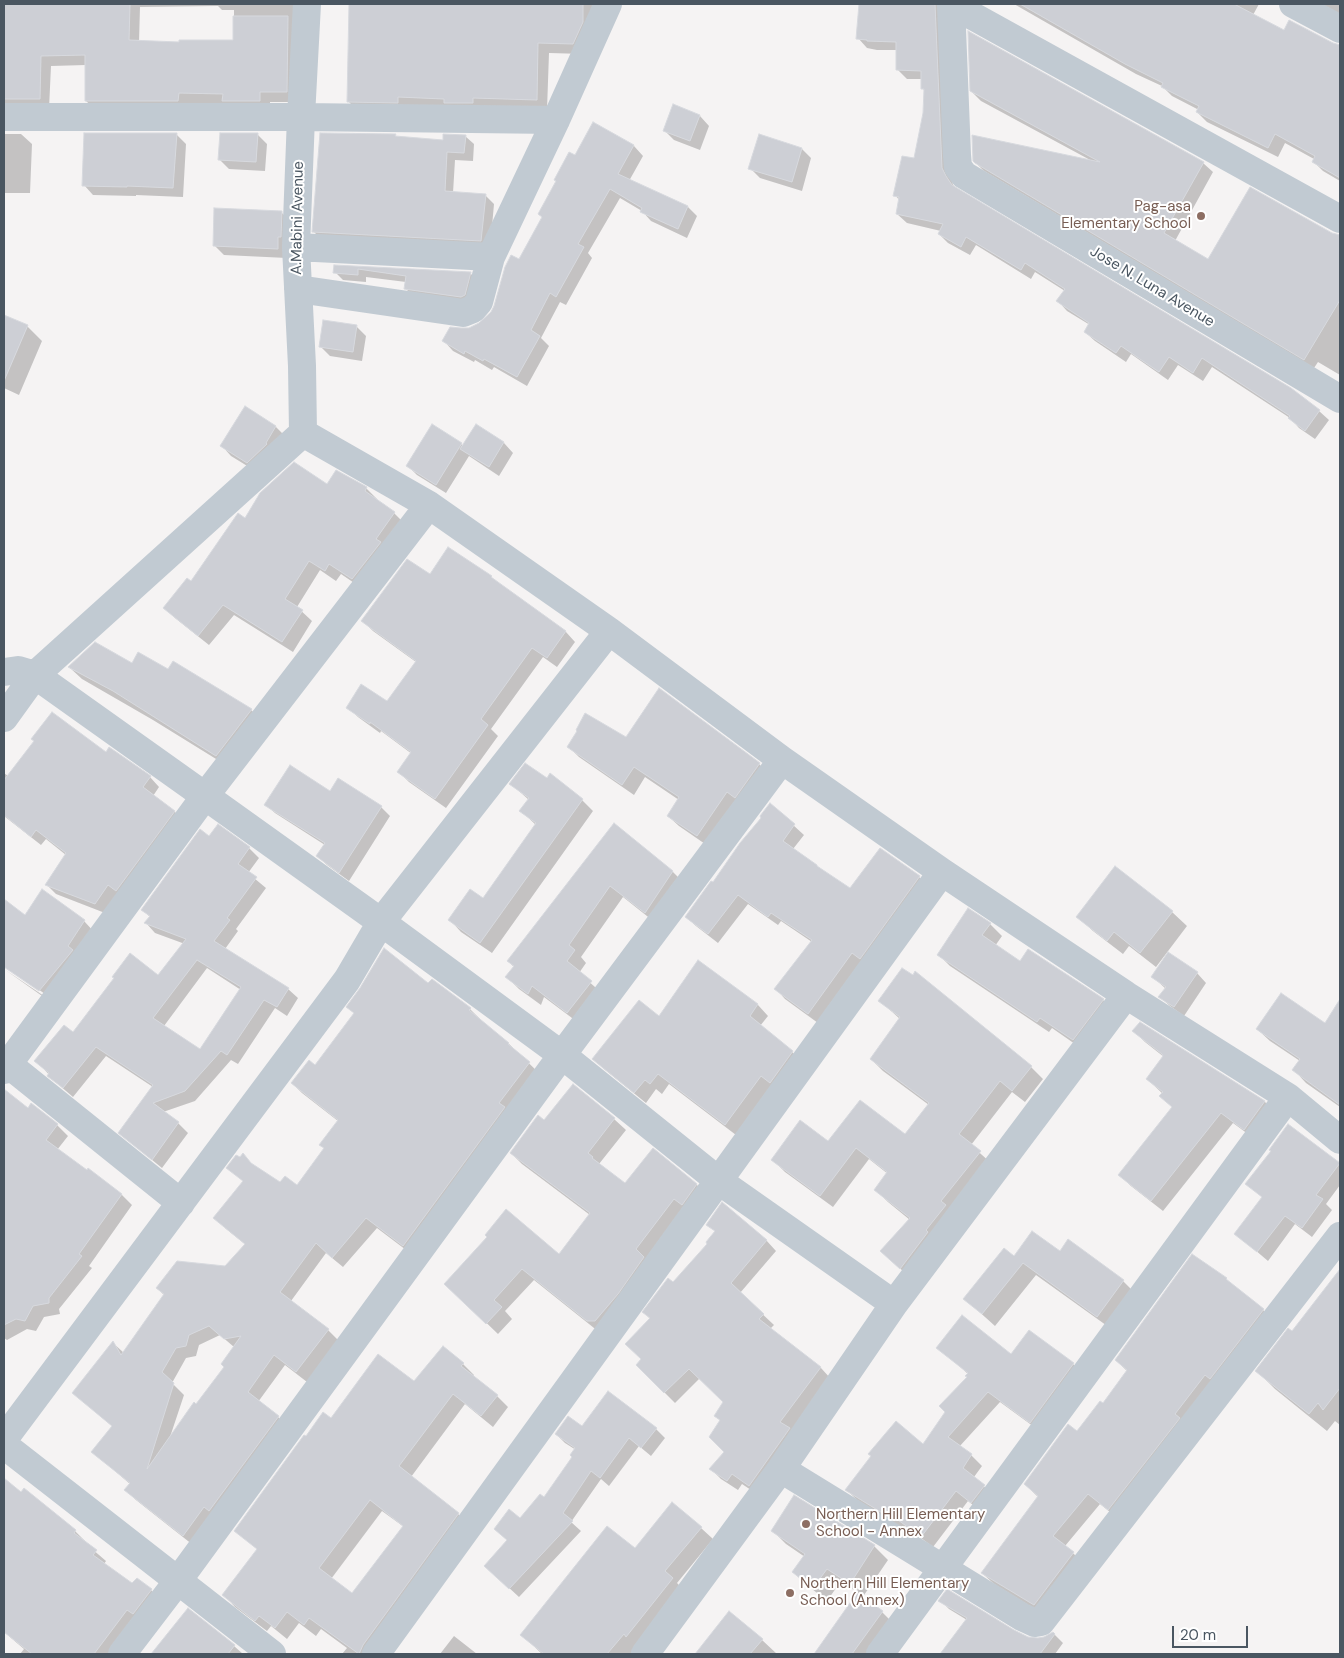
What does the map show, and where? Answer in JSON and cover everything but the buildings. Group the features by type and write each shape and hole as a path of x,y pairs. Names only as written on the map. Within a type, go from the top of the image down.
{"street":[{"name":"A.Mabini Avenue","path":"303,433 302,366 296,247 300,117 307,4"},
{"path":"298,289 463,313 473,309 479,302 491,257 608,4"},
{"path":"952,4 1340,218"},
{"name":"Jose N. Luna Avenue","path":"952,4 957,155 958,167 964,175 1340,399"},
{"path":"1293,4 1340,29"},
{"path":"4,117 300,117 556,120"},
{"path":"296,247 491,257"},
{"path":"4,718 35,676 303,433 429,505 609,630 782,760 942,872 1126,995 1288,1097 1340,1140"},
{"path":"181,1203 5,1065 205,796 429,505"},
{"path":"4,1439 347,980 381,922 609,630"},
{"path":"4,672 18,670 35,676 205,796 562,1055 719,1181 894,1304"},
{"path":"122,1654 178,1582 562,1055 782,760"},
{"path":"376,1654 942,872"},
{"path":"645,1654 781,1469 894,1304 1126,995"},
{"path":"880,1654 1288,1097"},
{"path":"781,1469 942,1570 1022,1617 1035,1623 1041,1622 1340,1236"},
{"path":"4,1445 272,1654"}],"place":[{"name":"Pag-asa Elementary School","path":"1201,216"},
{"name":"Northern Hill Elementary School - Annex","path":"806,1524"},
{"name":"Northern Hill Elementary School (Annex)","path":"790,1593"}]}
